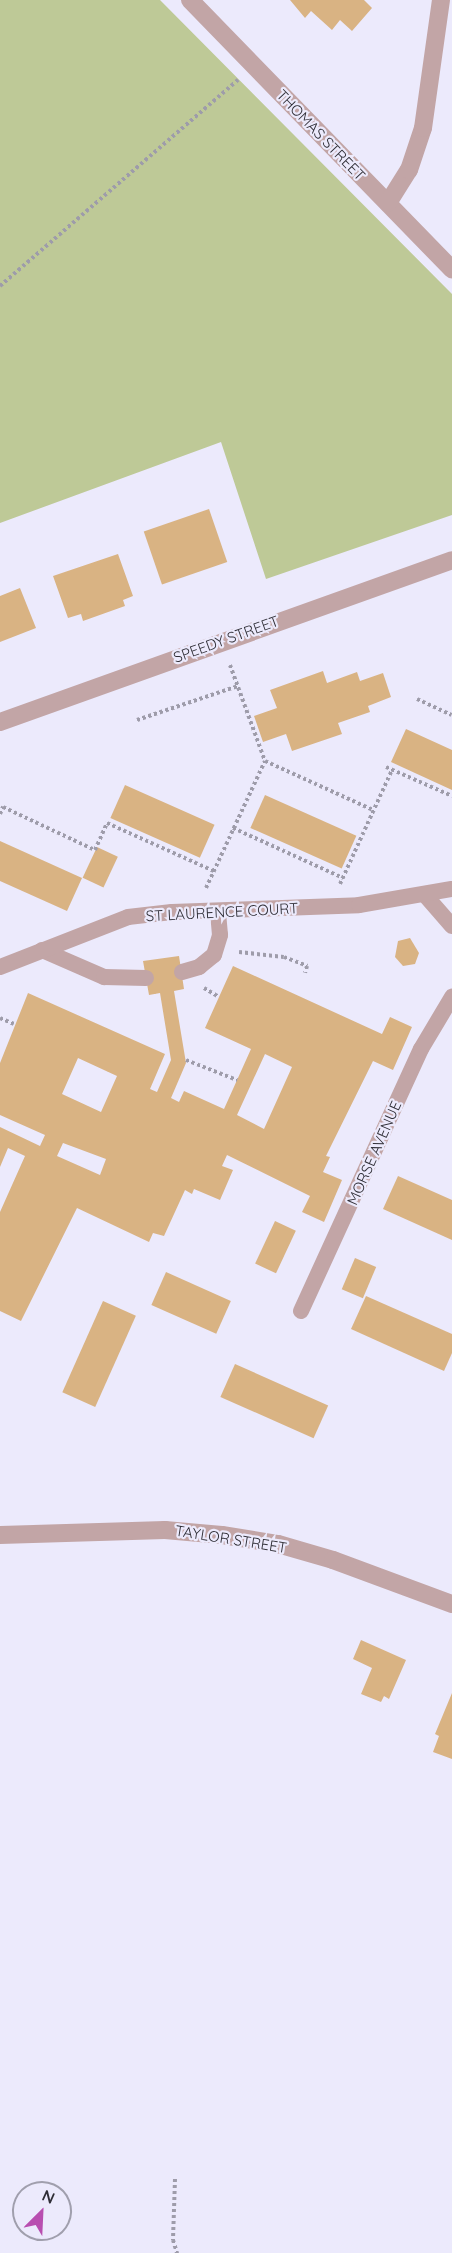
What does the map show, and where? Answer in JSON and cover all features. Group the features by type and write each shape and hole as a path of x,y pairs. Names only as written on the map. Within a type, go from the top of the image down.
{"street":[{"name":"THOMAS STREET","path":"190,0 452,269"},
{"path":"388,203 409,170 423,128 441,0"},
{"name":"SPEEDY STREET","path":"0,722 220,641 452,560"},
{"name":"TAYLOR STREET","path":"0,1535 121,1530 222,1535 278,1544 333,1560 452,1604"}],"lane":[{"name":"ST LAURENCE COURT","path":"0,967 128,917 196,911 331,907 425,895 452,889"},
{"path":"425,895 452,926"},
{"path":"182,972 204,964 217,949 218,911"},
{"path":"42,950 104,977 146,978"},
{"name":"MORSE AVENUE","path":"300,1311 421,1048 452,997"}],"path":[{"path":"0,286 216,103 254,65"},
{"path":"196,911 265,761 220,641"},
{"path":"137,720 238,686"},
{"path":"417,699 452,715"},
{"path":"265,761 373,810"},
{"path":"386,767 452,796"},
{"path":"331,907 392,770"},
{"path":"0,814 3,807 95,850 107,823 214,871"},
{"path":"233,828 343,878"},
{"path":"217,949 284,957 307,966 305,973"},
{"path":"0,1018 14,1024"},
{"path":"186,1060 237,1080"},
{"path":"175,2180 173,2240 177,2253"}],"green space":[{"path":"0,0 160,0 452,294 452,515 266,579 221,442 0,523"}],"building":[{"path":"290,0 364,0 372,8 352,31 340,20 332,30 311,11 305,18"},
{"path":"209,509 227,562 162,584 144,531"},
{"path":"118,554 133,596 123,600 125,606 83,621 81,614 68,618 53,576"},
{"path":"20,588 36,628 0,642 0,596"},
{"path":"323,671 327,683 357,672 360,681 383,673 391,697 368,706 370,712 338,723 342,734 292,751 286,734 263,742 254,716 277,708 270,690"},
{"path":"406,729 452,750 452,790 391,762"},
{"path":"125,785 215,825 200,858 110,818"},
{"path":"265,795 356,836 342,869 250,828"},
{"path":"0,841 82,878 67,911 0,881"},
{"path":"97,847 118,857 103,888 83,878"},
{"path":"410,938 419,953 415,964 403,966 395,957 398,941"},
{"path":"179,956 184,989 174,991 186,1063 171,1098 179,1102 184,1091 224,1109 251,1049 205,1028 233,966 382,1034 390,1017 412,1027 393,1070 373,1061 326,1156 330,1157 323,1172 342,1180 324,1222 302,1212 310,1196 227,1155 222,1166 233,1170 220,1200 194,1189 192,1194 185,1190 164,1236 153,1233 149,1242 77,1208 21,1321 0,1311 0,1212 25,1156 8,1148 0,1167 0,1127 40,1146 45,1135 0,1115 0,1063 28,993 165,1054 150,1089 157,1092 171,1060 160,993 149,995 143,961","holes":["265,1054 292,1067 264,1129 237,1115","78,1058 117,1076 101,1112 62,1094","63,1143 106,1159 100,1175 57,1156"]},
{"path":"398,1176 452,1200 452,1240 383,1209"},
{"path":"275,1221 296,1231 276,1273 255,1264"},
{"path":"355,1258 376,1267 363,1298 342,1289"},
{"path":"166,1272 231,1301 216,1334 151,1305"},
{"path":"366,1296 452,1334 452,1353 444,1371 351,1329"},
{"path":"103,1301 136,1316 95,1407 62,1392"},
{"path":"235,1364 328,1405 314,1438 220,1397"},
{"path":"361,1640 406,1660 389,1699 384,1696 381,1702 361,1694 372,1668 353,1659"},
{"path":"452,1693 452,1759 433,1752 439,1736 435,1734"}]}
